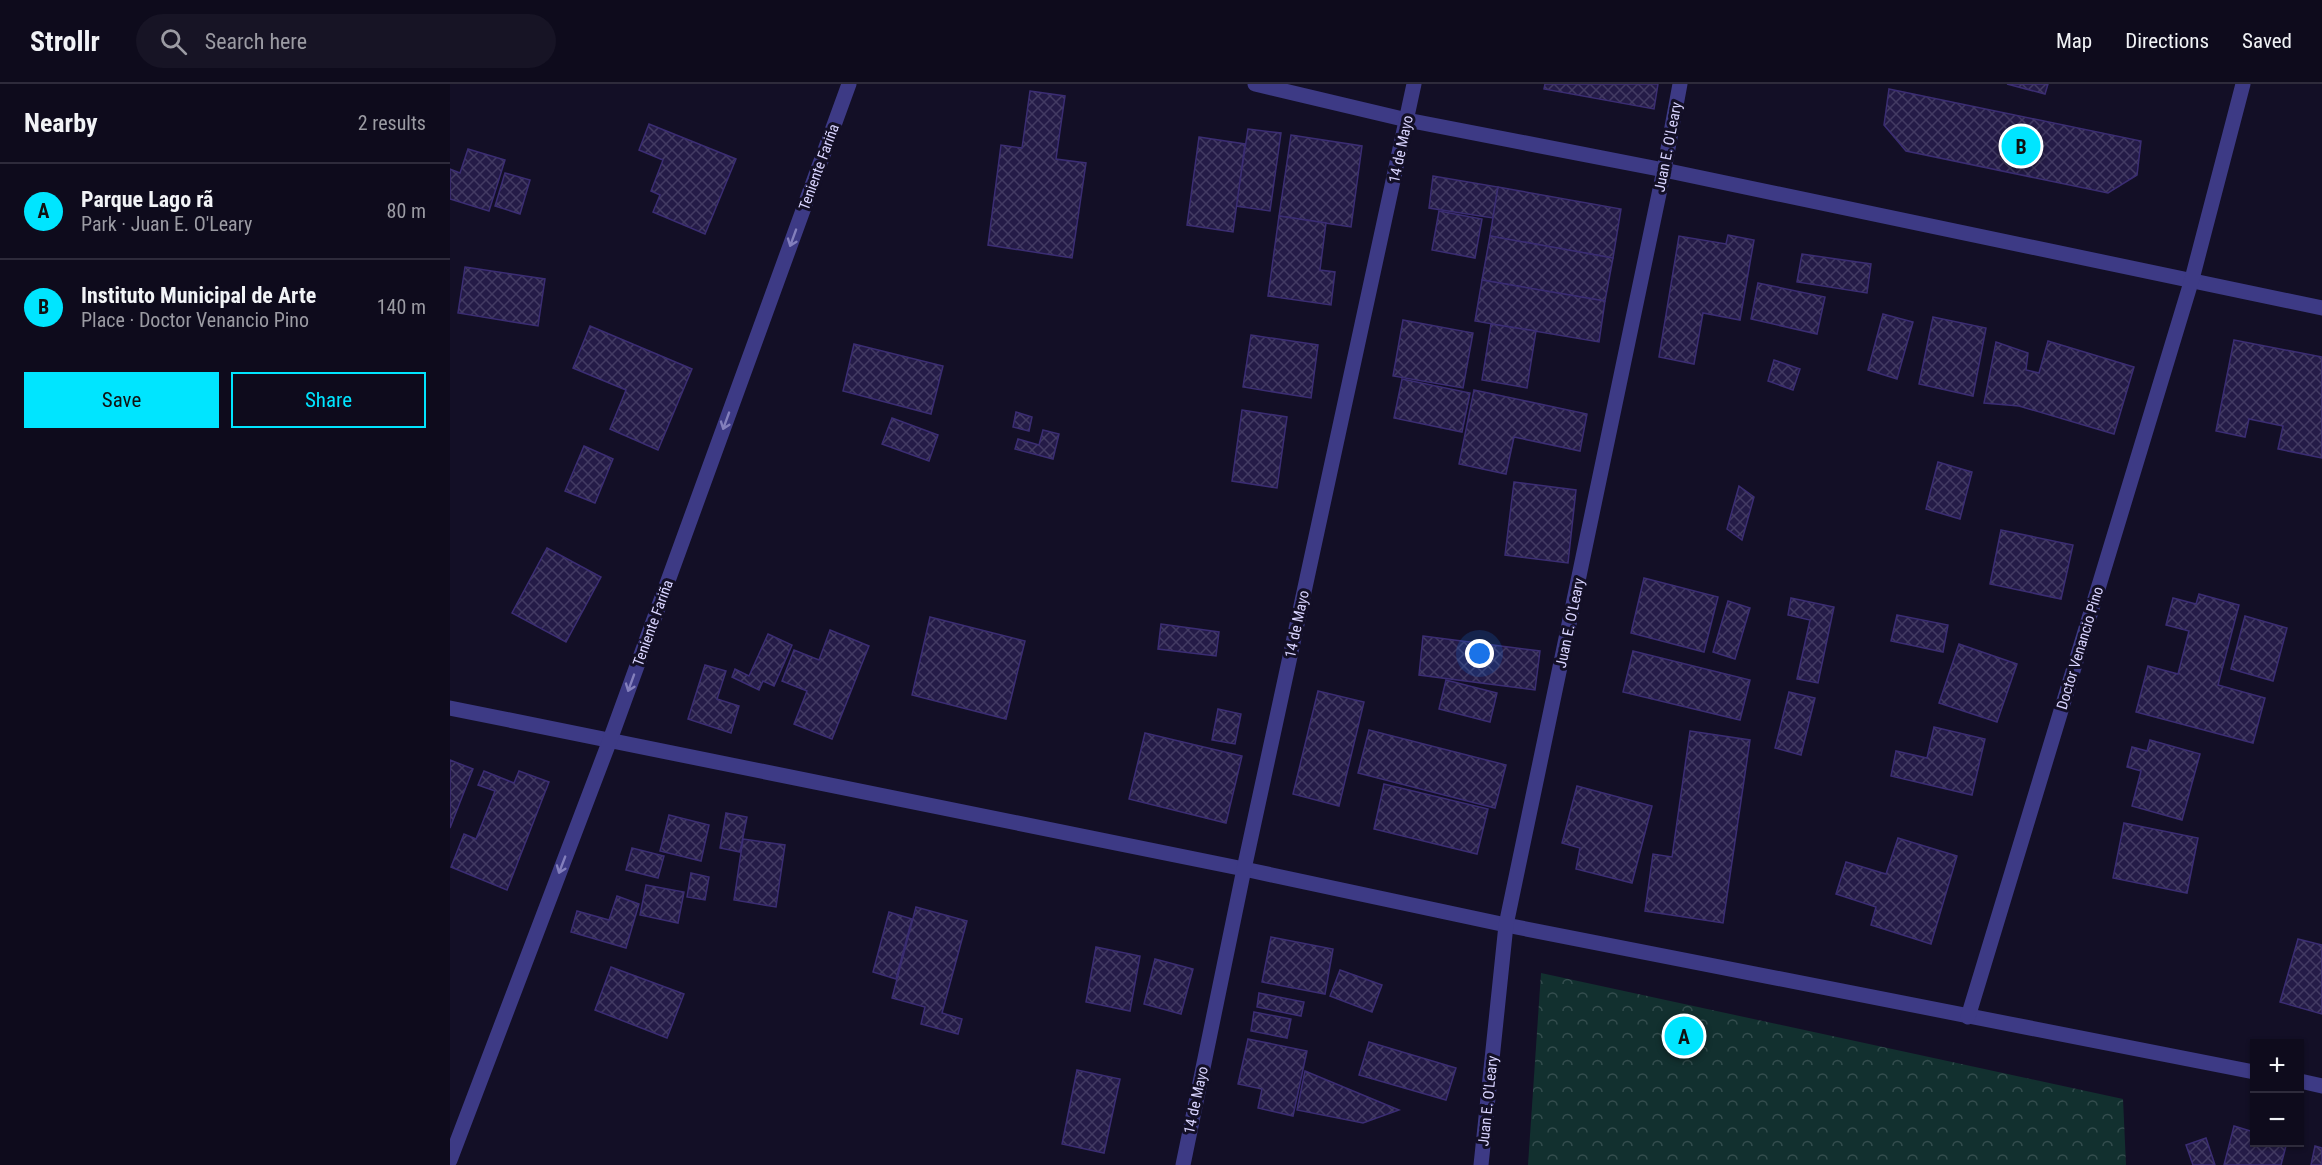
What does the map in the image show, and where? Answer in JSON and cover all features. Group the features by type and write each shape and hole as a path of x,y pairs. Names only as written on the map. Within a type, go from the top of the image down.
{"street":[{"name":"Teniente Fariña","path":"450,1160 610,740 849,84"},
{"path":"1255,84 1407,120 1664,170 2322,308"},
{"name":"14 de Mayo","path":"1183,1165 1244,869 1414,84"},
{"name":"Juan E. O'Leary","path":"1481,1165 1506,926 1680,84"},
{"name":"Doctor Venancio Pino","path":"1968,1017 2192,279 2243,84"},
{"path":"450,708 1244,869 1506,926 2250,1071"},
{"path":"2304,1082 2322,1086"}],"green space":[{"path":"1541,973 2123,1099 2126,1165 1528,1165"}],"building":[{"path":"1545,84 1658,84 1654,109 1544,89"},
{"path":"2007,84 2048,84 2045,94"},
{"path":"1889,89 2141,141 2137,175 2108,193 1906,151 1884,125"},
{"path":"1030,91 1065,96 1056,159 1086,163 1072,258 988,245 1001,145 1022,148"},
{"path":"649,124 736,159 705,234 653,212 660,195 651,191 663,160 639,150"},
{"path":"1248,129 1281,133 1270,211 1236,206"},
{"path":"1291,135 1362,146 1351,227 1279,216"},
{"path":"1199,137 1245,144 1233,232 1187,225"},
{"path":"468,149 505,160 489,211 450,199 450,169 460,173"},
{"path":"505,173 530,180 520,214 495,206"},
{"path":"1433,176 1498,187 1493,218 1429,208"},
{"path":"1498,187 1621,209 1613,258 1490,236"},
{"path":"1439,211 1482,219 1475,258 1432,250"},
{"path":"1279,216 1326,223 1320,270 1335,272 1331,305 1268,296"},
{"path":"1728,235 1754,240 1740,320 1703,313 1694,364 1659,357 1679,236 1726,244"},
{"path":"1490,236 1613,258 1605,301 1482,280"},
{"path":"1802,254 1871,264 1867,293 1797,282"},
{"path":"465,267 545,279 538,326 458,313"},
{"path":"1482,280 1605,301 1599,342 1475,321"},
{"path":"1758,283 1825,297 1817,334 1751,319"},
{"path":"1883,314 1913,322 1897,379 1868,370"},
{"path":"1933,317 1986,328 1973,396 1919,384"},
{"path":"1403,320 1473,333 1463,388 1393,376"},
{"path":"1491,324 1536,331 1527,388 1482,380"},
{"path":"590,326 692,369 658,450 610,429 626,390 573,368"},
{"path":"1251,335 1318,345 1311,398 1243,387"},
{"path":"2234,340 2322,357 2322,458 2278,449 2283,426 2249,419 2245,437 2216,431"},
{"path":"2048,341 2134,367 2114,434 2019,406 1984,403 1996,342 2028,353 2026,370 2039,373"},
{"path":"854,344 943,366 931,414 843,391"},
{"path":"1774,360 1800,369 1793,390 1768,381"},
{"path":"1402,379 1470,393 1462,432 1394,418"},
{"path":"1474,390 1587,414 1580,451 1514,437 1506,474 1459,464"},
{"path":"1242,410 1287,417 1277,488 1232,481"},
{"path":"1016,412 1032,417 1029,431 1013,427"},
{"path":"892,418 938,435 929,461 882,444"},
{"path":"1043,430 1059,434 1053,459 1015,449 1018,439 1039,445"},
{"path":"584,446 613,459 595,503 565,491"},
{"path":"1938,462 1972,472 1960,519 1926,509"},
{"path":"1514,482 1576,490 1568,563 1505,555"},
{"path":"1739,486 1754,497 1742,540 1727,529"},
{"path":"2001,530 2073,545 2061,599 1990,584"},
{"path":"547,548 601,577 566,642 512,613"},
{"path":"1644,578 1718,597 1704,652 1631,633"},
{"path":"2199,594 2239,605 2218,685 2265,698 2253,743 2136,712 2148,666 2178,674 2189,631 2166,625 2173,598 2196,604"},
{"path":"1791,598 1834,607 1818,683 1797,679 1810,620 1788,615"},
{"path":"1728,601 1750,608 1735,659 1713,652"},
{"path":"1897,615 1948,625 1943,652 1891,641"},
{"path":"2245,616 2287,628 2273,681 2231,669"},
{"path":"930,617 1025,641 1006,719 912,695"},
{"path":"1161,624 1219,632 1216,656 1158,649"},
{"path":"830,630 869,646 832,739 794,724 807,691 782,681 794,650 819,660"},
{"path":"768,634 792,645 774,686 763,681 759,690 732,677 735,669 749,676"},
{"path":"1423,636 1540,651 1535,690 1419,675"},
{"path":"1959,644 2017,664 1997,722 1939,703"},
{"path":"1633,651 1750,680 1740,720 1623,692"},
{"path":"705,665 726,671 717,699 739,706 731,733 688,719"},
{"path":"1446,680 1497,693 1490,722 1439,709"},
{"path":"1318,691 1364,702 1339,806 1293,794"},
{"path":"1789,692 1815,698 1801,755 1775,748"},
{"path":"1218,709 1241,714 1235,744 1212,740"},
{"path":"1934,727 1985,739 1972,795 1891,776 1896,751 1927,758"},
{"path":"1369,730 1506,765 1495,808 1358,773"},
{"path":"1690,731 1750,740 1723,923 1645,911 1653,854 1672,857"},
{"path":"1145,733 1242,756 1226,823 1129,799"},
{"path":"2150,740 2200,754 2182,820 2132,806 2141,771 2127,767 2132,747 2147,751"},
{"path":"450,760 473,769 450,828"},
{"path":"484,771 514,783 519,771 549,782 507,890 451,867 464,834 476,839 495,791 478,785"},
{"path":"1384,784 1488,809 1477,854 1374,829"},
{"path":"1577,786 1652,806 1632,883 1576,869 1580,848 1562,843"},
{"path":"726,813 747,817 740,852 720,848"},
{"path":"669,815 709,825 701,861 660,851"},
{"path":"2124,823 2198,838 2187,893 2113,878"},
{"path":"1898,838 1957,856 1931,944 1871,925 1876,907 1836,894 1846,862 1886,874"},
{"path":"743,839 785,845 776,907 734,900"},
{"path":"632,848 664,856 658,878 626,870"},
{"path":"691,873 709,877 705,900 687,897"},
{"path":"646,885 684,892 678,923 640,915"},
{"path":"617,896 639,904 626,948 571,932 577,911 609,920"},
{"path":"916,907 967,921 942,1013 962,1019 958,1034 921,1024 925,1007 892,998"},
{"path":"889,912 912,919 896,979 873,972"},
{"path":"1271,937 1333,949 1325,994 1262,982"},
{"path":"2298,939 2322,945 2322,1014 2280,1002"},
{"path":"1096,947 1140,956 1130,1011 1086,1002"},
{"path":"1155,959 1193,969 1181,1014 1144,1004"},
{"path":"611,967 684,994 667,1038 595,1010"},
{"path":"1340,970 1382,985 1372,1012 1330,996"},
{"path":"1259,993 1304,1002 1301,1016 1257,1007"},
{"path":"1254,1012 1291,1019 1287,1038 1251,1031"},
{"path":"1248,1039 1307,1051 1293,1116 1258,1108 1262,1089 1238,1084"},
{"path":"1369,1042 1456,1068 1446,1100 1359,1075"},
{"path":"1077,1070 1120,1079 1104,1153 1062,1144"},
{"path":"1305,1071 1399,1110 1363,1123 1297,1110"},
{"path":"2234,1126 2250,1131 2250,1147 2286,1147 2281,1165 2224,1165"},
{"path":"2206,1138 2215,1165 2193,1165 2186,1145"},
{"path":"2315,1146 2322,1148 2322,1165 2311,1165"}],"place":[{"name":"Instituto Municipal de Arte","path":"2021,146"},
{"name":"Parque Lago rã","path":"1684,1036"}]}
